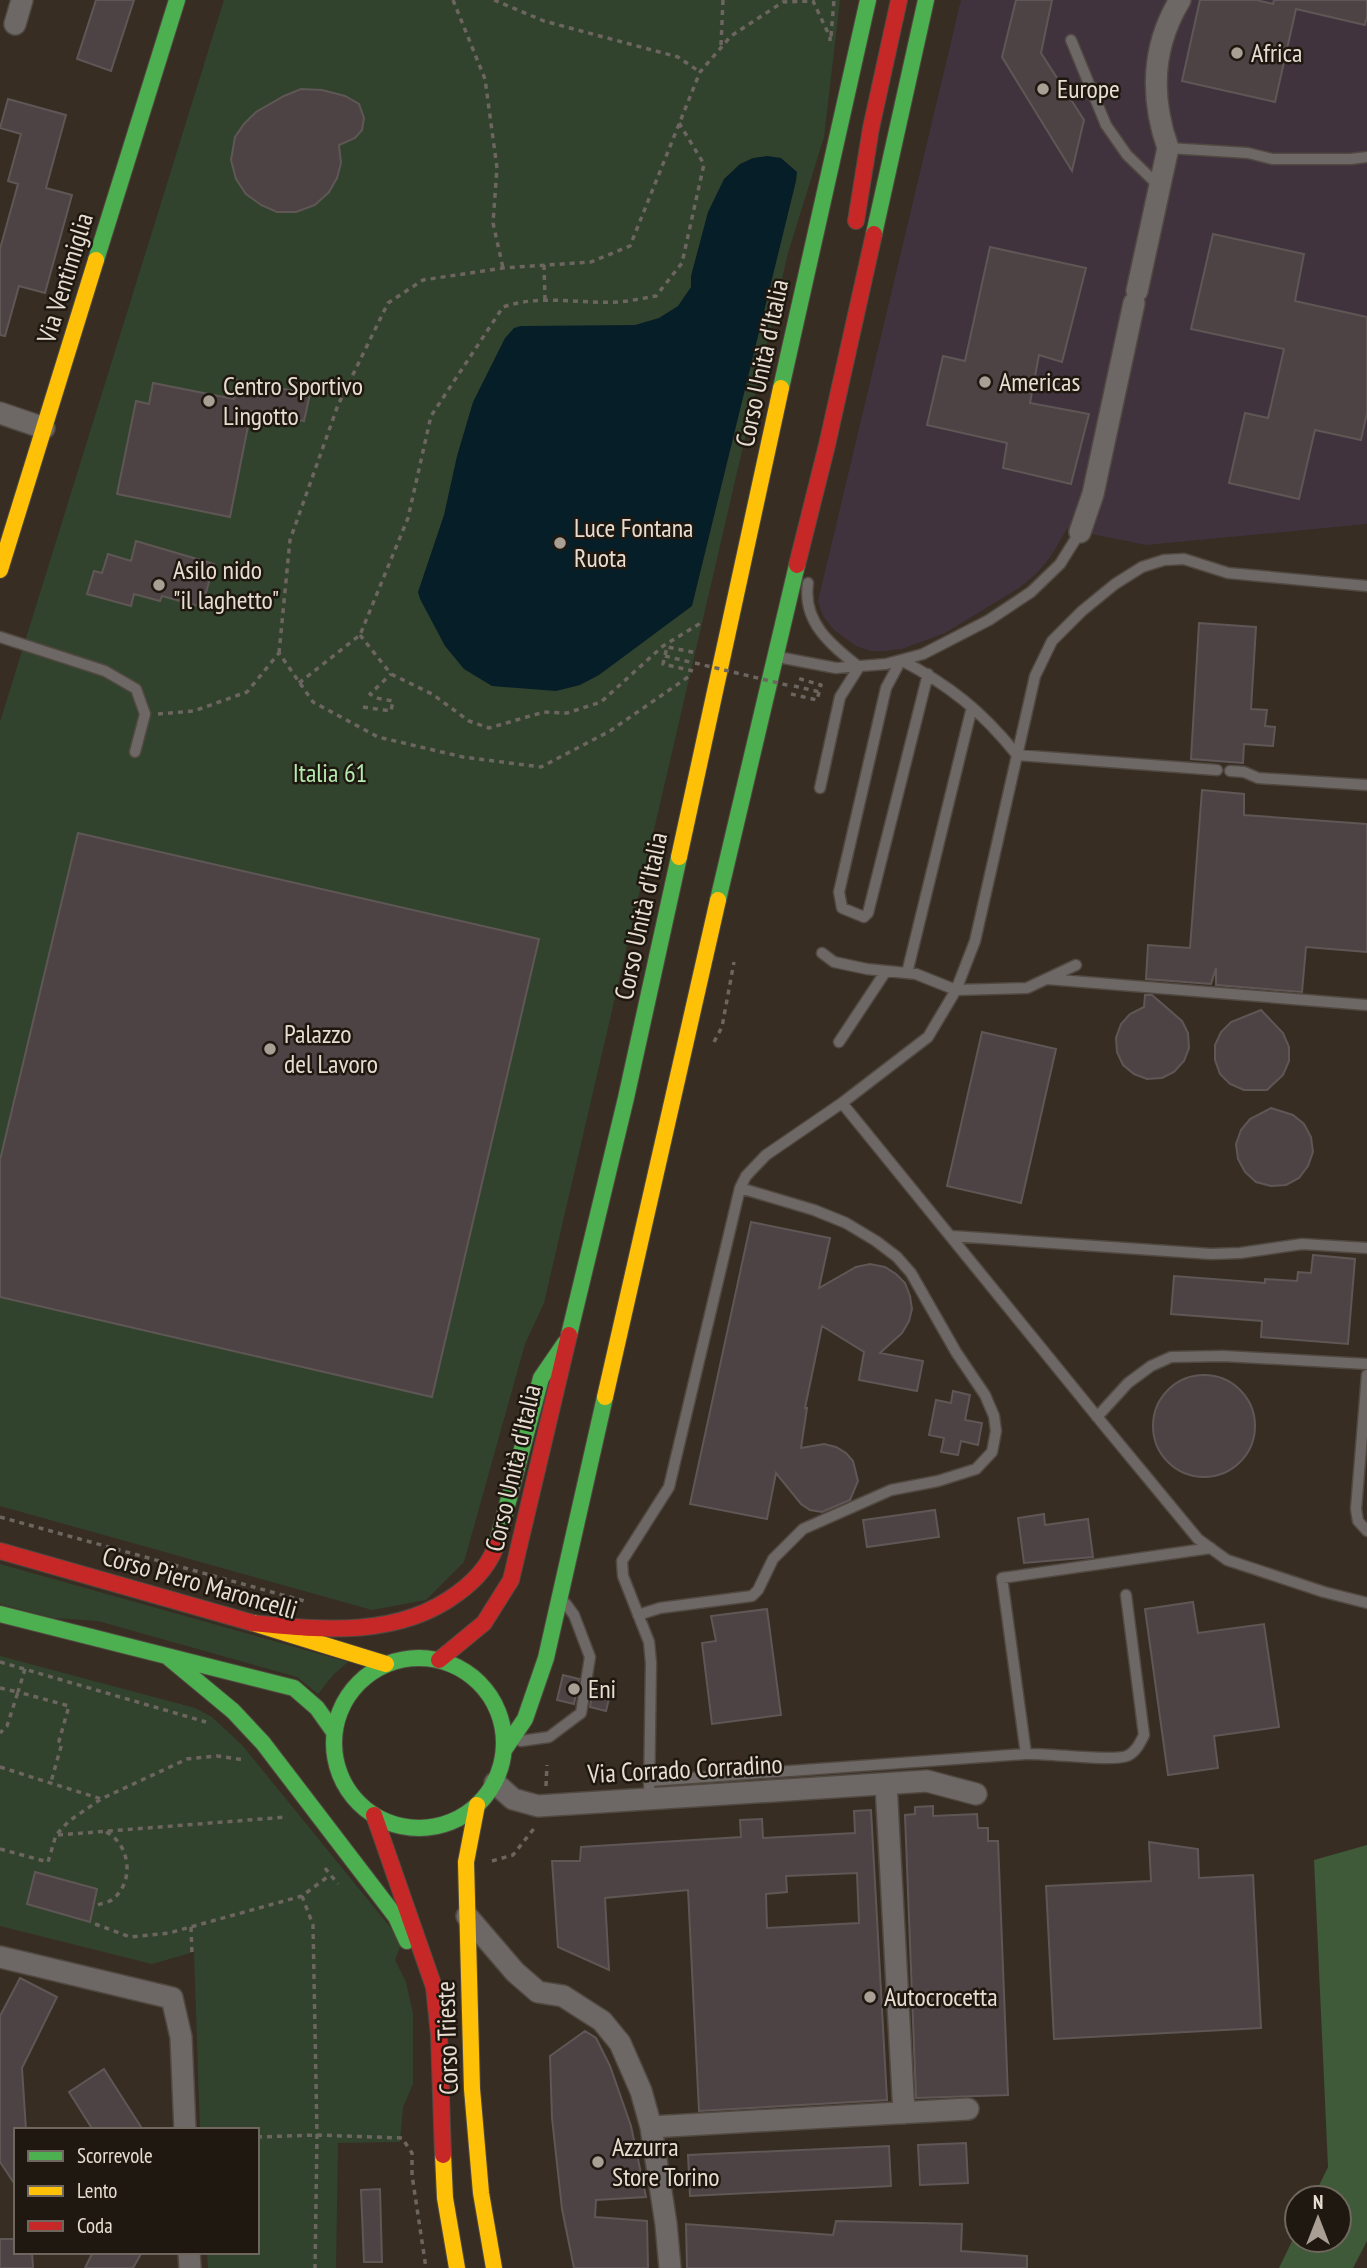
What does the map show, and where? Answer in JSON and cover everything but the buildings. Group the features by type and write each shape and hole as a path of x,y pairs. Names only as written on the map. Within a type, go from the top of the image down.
{"main road":[{"name":"Via Ventimiglia","path":"0,570 177,0"},
{"name":"Corso Unità d'Italia","path":"832,155 853,0"},
{"name":"Corso Unità d'Italia","path":"439,1660 484,1623 511,1580 632,1070 868,0"},
{"path":"854,231 871,128 899,0"},
{"path":"508,1746 498,1710 487,1691 475,1678 460,1668 439,1660 410,1658 386,1664 373,1671 344,1703 334,1732 335,1756 341,1777 351,1795 374,1815 401,1826 427,1828 444,1824 462,1817 477,1805 495,1783 508,1746 522,1724 546,1658 775,656 827,445 926,0"},
{"path":"827,445 846,283"},
{"path":"252,1623 321,1630 370,1628 420,1617 454,1600 482,1573 496,1547 541,1378 569,1338"},
{"name":"Corso Piero Maroncelli","path":"0,1551 386,1664"},
{"path":"0,1614 294,1688 317,1708 334,1732"},
{"path":"168,1657 233,1711 263,1743 396,1917 433,1987"},
{"name":"Corso Trieste","path":"477,1805 466,1862 472,2089 481,2193 494,2268"},
{"name":"Corso Trieste","path":"374,1815 433,1987 439,2035 445,2198 457,2268"}],"street":[{"path":"15,24 22,0"},
{"path":"1080,532 1093,494 1168,148 1160,125 1155,76 1169,18 1180,0"},
{"path":"0,414 44,428"},
{"name":"Via Corrado Corradino","path":"495,1783 513,1799 538,1806 650,1790 927,1781 976,1794"},
{"path":"886,1784 904,2113"},
{"path":"467,1916 515,1972 538,1992 563,1996 603,2021 620,2043 641,2091 652,2127 670,2268"},
{"path":"0,1957 172,1998 181,2037 185,2128"},
{"path":"652,2127 968,2109"}],"lane":[{"path":"1071,40 1106,125 1127,155 1160,187"},
{"path":"1168,148 1248,153 1272,159 1367,157"},
{"path":"775,656 815,666 859,667 923,654 955,640 1031,592 1060,564 1080,532"},
{"path":"805,534 808,581 806,593 811,618 834,648 859,667"},
{"path":"1126,1595 1144,1735 1139,1747 1127,1756 1109,1758 1026,1754 650,1790 649,1642 622,1576 622,1560 669,1488 740,1188 746,1176 766,1156 842,1103 928,1037 957,990 975,941 1035,676 1052,641 1082,611 1115,584 1142,566 1164,560 1184,559 1228,573 1367,586"},
{"path":"0,637 105,671 136,689 145,714 135,752"},
{"path":"901,660 886,688 839,892 842,908 864,917 868,913 928,674"},
{"path":"901,660 948,686 972,707 1017,755 1217,770"},
{"path":"820,788 840,698 859,667"},
{"path":"908,972 972,707"},
{"path":"1230,772 1244,772 1258,778 1367,785"},
{"path":"822,953 834,962 908,972 957,990 1027,988 1076,965"},
{"path":"839,1042 886,971"},
{"path":"1047,979 1367,1006"},
{"path":"842,1103 1198,1539 1227,1560 1324,1592 1367,1602"},
{"path":"638,1615 660,1608 752,1596 758,1590 773,1559 803,1529 891,1490 976,1469 992,1452 996,1431 994,1416 985,1395 956,1352 911,1273 897,1258 876,1241 846,1223 814,1210 740,1188"},
{"path":"952,1236 1211,1254 1240,1253 1302,1244 1367,1248"},
{"path":"1097,1417 1128,1383 1151,1366 1171,1357 1223,1356 1367,1364"},
{"path":"1367,1375 1356,1508 1358,1521 1367,1531"},
{"path":"1026,1754 1002,1578 1211,1548"},
{"path":"508,1746 549,1737 580,1713 590,1657 575,1615 560,1596"}],"path":[{"path":"453,0 485,79 497,168 493,223 503,268"},
{"path":"494,0 544,21 678,57 700,72"},
{"path":"721,47 723,0"},
{"path":"829,51 834,0"},
{"path":"145,714 194,711 247,692 279,653 290,540 338,405 388,303 423,280 503,268 591,261 630,246 700,72 731,36 783,2 813,1 831,37"},
{"path":"299,683 360,635 408,519 431,416 503,307 519,302 545,300 618,302 656,296 682,264 704,164 679,123"},
{"path":"544,265 545,300"},
{"path":"360,635 391,674 432,694 470,722 489,728 544,712 568,713 601,702 663,646 709,618 706,630"},
{"path":"692,685 700,654 667,647 663,664 695,672"},
{"path":"279,653 313,702 378,737 463,757 541,766 610,731 695,672"},
{"path":"665,656 820,692"},
{"path":"363,707 391,711 393,701 370,694 391,674"},
{"path":"787,693 817,700 820,692 821,685 791,677"},
{"path":"0,1517 311,1603"},
{"path":"0,1662 208,1723"},
{"path":"0,1733 7,1726 25,1669"},
{"path":"0,1688 69,1706 51,1782"},
{"path":"0,1849 48,1862 56,1835 69,1821 101,1799 187,1759 217,1756 247,1761 242,1754"},
{"path":"0,1767 101,1799"},
{"path":"56,1835 289,1816 281,1805"},
{"path":"98,1905 113,1899 127,1875 123,1846 116,1837 104,1831"},
{"path":"323,1866 344,1893"},
{"path":"95,1924 130,1937 169,1933 302,1896 330,1875"},
{"path":"302,1896 313,1925 317,2135 315,2268"},
{"path":"191,1927 192,1956"},
{"path":"259,2137 317,2135 402,2138 412,2153 412,2175 426,2268"}],"shaded area":[{"path":"961,0 1367,0 1367,524 1146,545 1067,529 1051,556 1037,573 1019,588 945,633 902,649 871,651 856,646 834,630 823,616 818,601"}],"green space":[{"name":"Italia 61","path":"224,0 840,0 824,137 788,253 544,1303 525,1344 464,1562 426,1600 372,1610 0,1506 0,722"},
{"path":"0,1564 348,1662 318,1694 297,1677 98,1621 53,1618 0,1604"},
{"path":"0,1656 195,1708 212,1717 242,1745 400,1939 395,1960 406,1982 413,2014 413,2084 403,2107 400,2142 338,2143 336,2268 208,2268 207,2254 259,2254 259,2128 200,2128 194,1952 152,1964 0,1926"},
{"path":"1367,1845 1367,2241 1353,2268 1279,2268 1286,2254 1353,2254 1353,2184 1320,2184 1328,2167 1314,1860"}],"water":[{"path":"767,156 781,158 797,172 796,181 692,606 599,675 580,685 556,691 492,686 464,669 445,646 418,592 444,515 473,402 505,338 514,328 521,326 635,325 659,318 678,306 691,287 691,276 708,212 724,179 740,164"}],"traffic: fast":[{"path":"96,260 177,0"},
{"path":"781,388 868,0"},
{"path":"874,234 926,0"},
{"path":"718,900 797,565"},
{"path":"569,1335 626,1098 679,857"},
{"path":"497,1543 541,1378 565,1343"},
{"path":"504,1750 525,1719 546,1658 605,1397"},
{"path":"0,1614 294,1688 317,1708 334,1732"},
{"path":"168,1657 233,1711 263,1743 396,1917 407,1941"},
{"path":"419,1658 452,1665 479,1683 497,1710 504,1743 497,1776 479,1803 452,1821 419,1828 386,1821 359,1803 341,1776 334,1743 341,1710 359,1683 386,1665 419,1658"}],"traffic: slow":[{"path":"0,570 96,260"},
{"path":"679,857 781,388"},
{"path":"605,1397 718,900"},
{"path":"253,1623 386,1664"},
{"path":"477,1805 466,1862 472,2089 481,2193 494,2268"},
{"path":"443,2155 445,2198 457,2268"}],"traffic: jam":[{"path":"856,221 871,128 899,0"},
{"path":"797,565 874,234"},
{"path":"439,1660 484,1623 511,1580 569,1335"},
{"path":"252,1623 305,1628 359,1628 411,1618 435,1607 471,1583 486,1565 497,1543"},
{"path":"0,1551 253,1623"},
{"path":"374,1815 434,1987 439,2035 443,2155"}],"place":[{"name":"Africa","path":"1237,53"},
{"name":"Europe","path":"1043,89"},
{"name":"Americas","path":"985,382"},
{"name":"Centro Sportivo Lingotto","path":"209,401"},
{"name":"Luce Fontana Ruota","path":"560,543"},
{"name":"Asilo nido \"il laghetto\"","path":"159,585"},
{"name":"Palazzo del Lavoro","path":"270,1049"},
{"name":"Eni","path":"574,1689"},
{"name":"Autocrocetta","path":"870,1997"},
{"name":"Azzurra Store Torino","path":"598,2162"}]}
